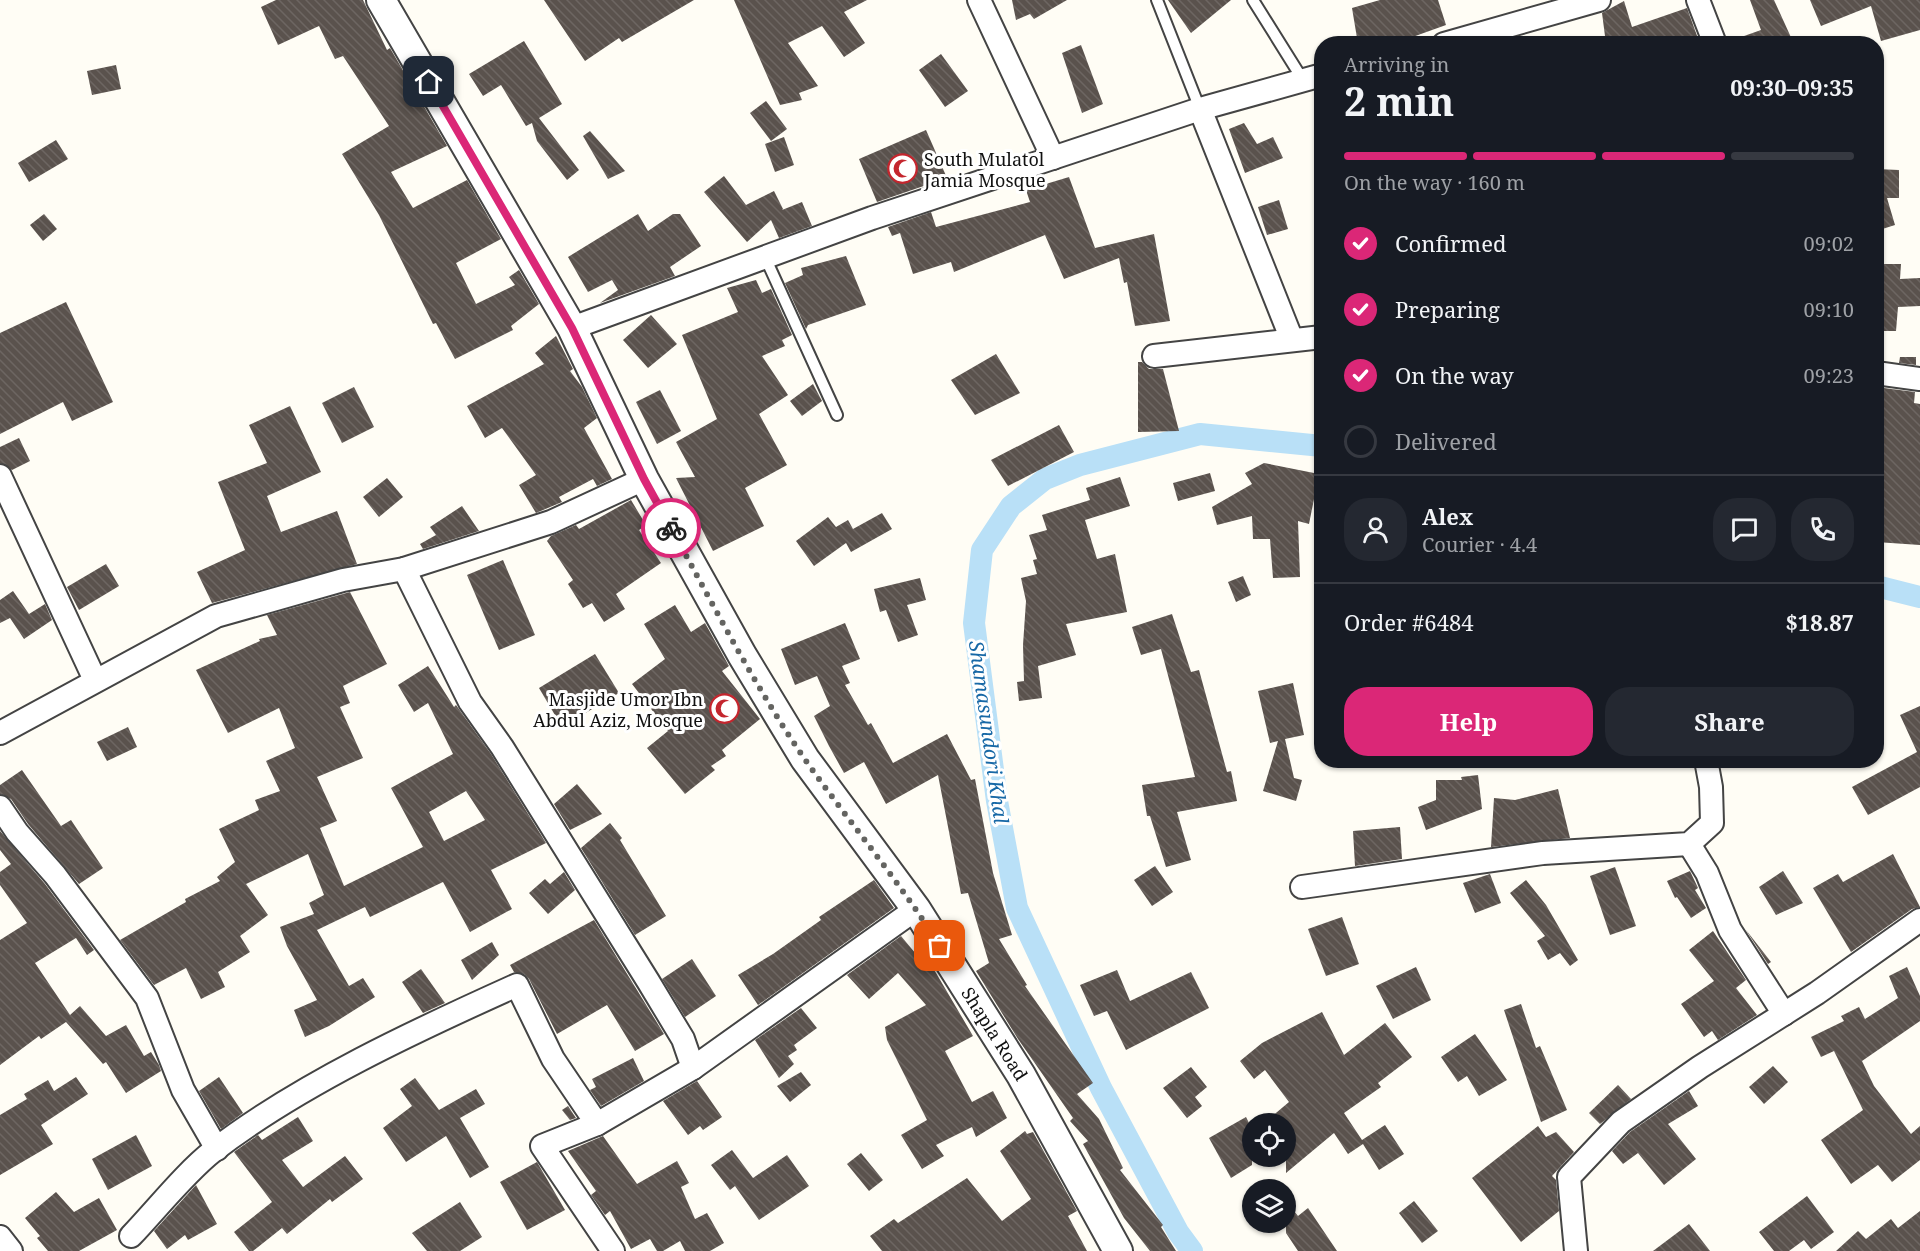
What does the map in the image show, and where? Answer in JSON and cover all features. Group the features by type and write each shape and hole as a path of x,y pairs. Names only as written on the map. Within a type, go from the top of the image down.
{"street":[{"name":"Shapla Road","path":"381,0 572,328 644,479 742,655 806,759 916,909 1021,1075 1118,1251"},
{"path":"979,0 1053,158"},
{"path":"1472,36 1599,0"},
{"path":"1698,0 1712,36"},
{"path":"572,328 764,256 1053,158 1200,109 1312,78"},
{"path":"1200,109 1292,340"},
{"path":"1154,356 1314,338"},
{"path":"1884,374 1920,379"},
{"path":"0,476 94,680"},
{"path":"0,733 94,680 216,616 343,580 404,569 550,522 644,479"},
{"path":"404,569 470,702 502,747 648,981 683,1040 693,1068"},
{"path":"1302,887 1543,853 1689,844 1712,823 1711,788 1707,768"},
{"path":"0,807 17,832 55,875 147,998 183,1090 217,1149"},
{"path":"1689,844 1707,873 1730,930 1784,1014"},
{"path":"614,1251 542,1146 597,1124 693,1068 916,909"},
{"path":"1576,1251 1569,1177 1621,1122 1920,920"},
{"path":"131,1236 217,1149 294,1097 443,1018 517,984 553,1059 597,1124"},
{"path":"0,1237 11,1251"}],"lane":[{"path":"1157,0 1200,109"},
{"path":"1253,0 1312,78"},
{"path":"764,256 837,415"}],"building":[{"path":"276,0 363,0 387,50 390,48 447,146 391,172 413,208 467,180 501,239 456,263 476,304 515,285 509,277 519,270 539,304 511,326 513,330 455,359 436,323 433,324 379,215 342,154 389,126 343,56 335,59 319,26 278,45 261,7"},
{"path":"544,0 694,0 622,42 619,38 585,61"},
{"path":"734,0 867,0 844,12 865,43 844,57 822,26 788,43 818,86 799,93 802,100 780,105"},
{"path":"1012,0 1067,0 1034,19 1030,14 1016,20"},
{"path":"1168,0 1231,0 1191,33"},
{"path":"1380,0 1438,0 1446,25 1415,36 1357,36 1352,8"},
{"path":"1750,0 1774,0 1790,36 1744,36 1761,30"},
{"path":"1810,0 1920,0 1920,30 1884,40 1884,36 1880,36 1871,6 1821,26"},
{"path":"1624,1 1632,27 1687,8 1697,36 1605,36 1602,13"},
{"path":"524,41 562,104 539,118 579,170 567,180 537,141 532,123 526,126 501,85 483,96 469,74"},
{"path":"1081,45 1103,104 1082,113 1062,53"},
{"path":"941,54 968,91 945,107 919,70"},
{"path":"116,65 121,89 92,95 87,71"},
{"path":"766,101 787,129 771,141 750,113"},
{"path":"1244,123 1257,144 1273,137 1283,158 1245,173 1229,129"},
{"name":"South Mulatol Jamia Mosque","path":"926,130 947,178 877,202 859,159"},
{"path":"590,131 625,171 608,179 583,136"},
{"path":"784,137 794,165 775,172 765,144"},
{"path":"56,140 68,159 29,182 18,163"},
{"path":"1884,169 1899,170 1899,198 1887,198 1895,225 1884,228"},
{"path":"724,176 746,205 774,191 782,210 802,202 812,226 779,238 771,220 747,242 704,192"},
{"path":"1069,177 1095,248 1154,234 1170,321 1135,326 1127,282 1124,283 1119,258 1064,279 1045,235 954,272 951,262 913,274 900,233 892,236 888,227 931,212 936,227 1030,202 1026,190"},
{"path":"1279,200 1288,229 1267,235 1258,207"},
{"path":"44,214 57,229 43,241 30,225"},
{"path":"638,214 648,231 673,214 680,214 701,246 670,267 675,276 600,303 618,290 612,280 588,292 568,257"},
{"path":"846,256 866,305 808,325 806,329 785,283 803,275 801,268"},
{"path":"1884,264 1901,264 1900,279 1920,278 1920,306 1898,307 1896,331 1884,331"},
{"path":"756,280 762,293 771,289 792,335 782,340 785,346 762,356 788,395 759,414 787,465 745,488 764,526 713,551 676,478 695,477 676,442 717,419 682,335 738,312 727,288"},
{"path":"66,302 113,402 72,421 63,402 0,434 0,333"},
{"path":"651,315 677,344 648,368 623,340"},
{"path":"556,336 573,369 570,371 582,387 597,418 584,428 612,479 597,486 593,479 559,497 562,502 536,513 519,485 536,475 502,428 485,438 467,406 544,364 535,353"},
{"path":"996,354 1020,393 975,415 951,380"},
{"path":"1900,357 1916,357 1916,365 1899,363"},
{"path":"1138,362 1142,362 1149,369 1163,369 1179,431 1138,432"},
{"path":"813,384 822,401 802,416 790,401"},
{"path":"354,387 374,427 342,443 322,403"},
{"path":"1884,388 1915,392 1914,403 1920,404 1920,545 1884,543"},
{"path":"660,390 681,431 657,444 636,402"},
{"path":"290,406 321,472 267,496 281,532 337,511 357,564 212,603 197,572 245,550 218,482 267,463 249,425"},
{"path":"1059,425 1074,452 1008,486 991,460"},
{"path":"19,438 30,461 12,470 0,463 0,447"},
{"path":"1264,463 1314,473 1314,499 1309,524 1298,521 1300,577 1273,578 1270,539 1253,539 1252,516 1217,525 1212,507 1252,484 1245,473"},
{"path":"1210,473 1215,491 1178,501 1173,483"},
{"path":"1120,477 1130,506 1085,520 1097,559 1115,554 1127,612 1066,624 1076,655 1038,666 1042,698 1019,701 1017,682 1024,681 1023,645 1026,601 1021,578 1037,574 1033,560 1037,559 1029,535 1047,530 1042,515 1090,500 1086,488"},
{"path":"387,478 403,497 379,517 363,497"},
{"path":"631,500 646,525 639,530 661,563 616,594 625,609 604,622 592,603 583,608 568,584 573,580 547,541 551,536 576,525 579,529"},
{"path":"462,506 479,531 423,549 420,544 436,535 430,527"},
{"path":"882,513 892,529 851,552 846,543 814,566 796,541 828,517 836,527 848,520 853,529"},
{"path":"503,560 535,635 499,650 467,575"},
{"path":"106,564 119,586 79,610 67,587"},
{"path":"1243,576 1251,595 1236,602 1228,582"},
{"path":"920,578 926,600 907,605 918,635 898,642 886,610 880,612 874,589"},
{"path":"13,591 29,614 45,604 52,620 24,639 10,618 0,623 0,600"},
{"path":"350,592 387,664 343,686 350,703 340,707 363,758 317,777 337,821 320,828 344,886 423,847 391,788 453,754 428,703 414,712 398,685 428,666 454,707 456,705 491,754 546,843 491,870 512,909 470,932 443,882 370,917 365,907 317,930 349,986 363,978 375,997 329,1026 305,1037 294,1010 317,1000 287,946 280,927 314,914 309,903 324,895 308,854 246,884 268,915 240,936 250,952 218,972 225,987 201,999 186,968 154,985 120,940 186,902 185,899 220,881 217,877 235,862 219,829 259,810 255,800 280,791 266,761 295,748 279,708 228,733 196,670 260,641 259,639 277,635 267,615","holes":["466,791 485,820 444,841 429,812"]},
{"path":"675,605 691,632 705,623 729,666 722,671 760,719 722,750 726,756 711,766 715,770 685,794 647,748 668,731 632,684 665,659 644,624"},
{"path":"1172,614 1191,672 1199,670 1227,772 1231,771 1237,801 1177,812 1191,860 1166,867 1150,816 1147,816 1142,785 1195,777 1161,649 1141,655 1132,627"},
{"path":"845,623 860,659 842,666 850,683 845,685 868,725 871,723 893,763 947,734 971,780 975,779 993,873 1012,935 999,939 1027,985 1025,986 1093,1083 1077,1094 1099,1119 1123,1168 1120,1170 1163,1225 1161,1227 1176,1251 1150,1251 1124,1218 1083,1144 1088,1141 1070,1121 1073,1118 1018,1039 976,971 989,963 968,893 961,894 938,775 886,804 864,762 844,773 829,746 814,716 830,706 817,676 795,685 781,649"},
{"path":"595,654 619,693 562,727 539,688"},
{"path":"1293,683 1304,735 1285,739 1294,778 1302,780 1296,801 1263,791 1278,741 1270,743 1258,691"},
{"path":"1920,706 1920,787 1868,815 1852,787 1917,752 1900,715"},
{"path":"128,727 137,747 107,761 97,742"},
{"path":"22,770 61,826 71,820 103,868 79,884 28,824 11,799 0,794 0,785"},
{"path":"1478,775 1482,809 1426,830 1418,807 1436,800 1436,780 1462,780 1461,777"},
{"path":"577,784 602,814 570,830 554,804"},
{"path":"1558,789 1570,838 1491,847 1494,798 1515,800"},
{"path":"610,823 622,838 620,840 666,916 635,935 581,848"},
{"path":"1400,827 1402,859 1355,866 1353,831"},
{"path":"0,831 45,884 94,950 87,955 76,938 35,963 70,1015 80,1006 106,1036 126,1025 144,1056 151,1052 159,1065 161,1071 126,1093 106,1062 103,1064 66,1022 41,1039 39,1036 0,1065 0,940 27,923 0,885 0,872 11,864 0,850"},
{"path":"1893,854 1920,907 1912,909 1851,952 1813,888 1838,874 1843,882"},
{"path":"1155,866 1173,892 1152,906 1134,880"},
{"path":"1615,867 1636,926 1610,935 1590,876"},
{"path":"1690,871 1698,888 1695,890 1706,908 1691,918 1677,897 1675,898 1667,881"},
{"path":"1783,871 1803,903 1776,915 1759,887"},
{"path":"564,872 575,890 548,914 529,893 545,879 550,884"},
{"path":"1490,874 1501,903 1475,913 1463,883"},
{"path":"874,880 894,908 758,1005 738,975 773,954 821,920 819,917"},
{"path":"1526,880 1546,905 1578,960 1570,966 1560,953 1548,960 1537,941 1545,936 1510,893"},
{"path":"1342,917 1359,964 1326,976 1308,929"},
{"path":"594,920 664,1034 635,1051 607,1005 557,1034 529,979 524,974 514,972 510,965"},
{"path":"1746,930 1771,962 1768,964"},
{"path":"1713,931 1746,980 1736,988 1757,1015 1718,1040 1712,1031 1704,1037 1681,1004 1714,981 1689,950"},
{"path":"901,936 916,954 920,951 929,961 973,1036 945,1051 972,1102 993,1091 1007,1118 976,1137 972,1127 936,1145 944,1156 922,1169 901,1135 927,1120 887,1040 885,1027 926,1005 898,973 869,999 847,975"},
{"path":"492,942 499,955 472,980 461,960"},
{"path":"692,959 716,996 685,1017 662,979"},
{"path":"1416,967 1431,1000 1393,1019 1376,986"},
{"path":"1907,967 1920,996 1920,1021 1862,1061 1874,1086 1911,1134 1920,1126 1920,1160 1892,1182 1878,1165 1851,1184 1821,1140 1863,1110 1834,1051 1821,1057 1811,1037 1844,1021 1841,1016 1859,1007 1865,1019 1898,998 1889,976"},
{"path":"421,969 445,1003 423,1013 402,982"},
{"path":"1117,970 1130,1001 1191,972 1209,1008 1126,1050 1107,1011 1094,1016 1080,985"},
{"path":"1521,1004 1536,1048 1540,1046 1567,1110 1541,1122 1504,1010"},
{"path":"801,1008 817,1028 794,1045 797,1050 788,1056 794,1064 779,1078 755,1040"},
{"path":"1322,1012 1344,1055 1385,1023 1412,1057 1378,1083 1381,1087 1344,1113 1362,1140 1385,1125 1404,1154 1379,1170 1363,1144 1348,1154 1334,1133 1296,1165 1296,1113 1276,1113 1289,1102 1265,1070 1254,1079 1240,1061 1262,1043"},
{"path":"1475,1034 1507,1080 1479,1096 1467,1076 1458,1082 1441,1057"},
{"path":"633,1058 644,1081 601,1106 590,1090 596,1087 592,1079"},
{"path":"1773,1066 1788,1082 1764,1104 1749,1087"},
{"path":"1191,1067 1207,1087 1195,1097 1202,1106 1187,1118 1163,1088"},
{"path":"801,1072 811,1085 790,1102 777,1086"},
{"path":"76,1077 88,1094 41,1125 53,1144 0,1175 0,1115 27,1099 24,1094 48,1080 54,1091"},
{"path":"219,1077 243,1113 221,1129 199,1091"},
{"path":"415,1078 439,1110 476,1089 485,1104 460,1118 489,1167 470,1178 446,1136 406,1162 383,1128 412,1106 400,1089"},
{"path":"697,1081 722,1117 703,1130 700,1126 688,1135 663,1101"},
{"path":"1618,1085 1631,1099 1600,1124 1589,1113"},
{"path":"1689,1091 1698,1106 1668,1124 1696,1159 1664,1185 1638,1153 1623,1164 1612,1151 1630,1132"},
{"path":"568,1106 576,1118 570,1120 562,1110"},
{"path":"298,1117 313,1141 282,1160 303,1187 345,1156 363,1179 332,1202 330,1199 287,1234 282,1228 253,1251 249,1251 234,1232 272,1202 234,1152 258,1135 262,1140"},
{"path":"1242,1119 1242,1167 1249,1167 1231,1178 1209,1138"},
{"path":"1538,1126 1546,1137 1556,1132 1574,1152 1552,1176 1556,1180 1559,1211 1521,1242 1472,1178"},
{"path":"1025,1131 1027,1134 1033,1132 1077,1211 1068,1216 1087,1251 882,1251 870,1236 894,1219 898,1223 967,1178 1002,1221 1031,1199 1000,1151"},
{"path":"136,1135 152,1166 108,1190 92,1159"},
{"path":"603,1136 637,1184 677,1161 689,1183 681,1187 695,1219 707,1213 724,1243 710,1251 685,1251 680,1241 663,1251 657,1251 650,1239 631,1249 610,1211 605,1215 591,1195 596,1191 568,1151"},
{"path":"732,1150 753,1178 787,1155 809,1186 759,1220 735,1186 730,1190 711,1165"},
{"path":"861,1153 883,1180 869,1191 847,1164"},
{"path":"537,1162 565,1210 527,1230 500,1182"},
{"path":"196,1185 217,1224 188,1240 185,1235 167,1249 154,1231"},
{"path":"56,1192 74,1212 99,1198 117,1230 79,1251 48,1251 37,1238 40,1236 25,1218"},
{"path":"1807,1196 1834,1232 1811,1249 1804,1240 1789,1251 1774,1251 1759,1232"},
{"path":"1414,1201 1438,1231 1422,1243 1399,1213"},
{"path":"460,1202 482,1237 460,1251 427,1251 412,1233"},
{"path":"1308,1208 1337,1251 1298,1251 1286,1233 1296,1233 1296,1214 1298,1216"},
{"path":"1920,1211 1920,1251 1836,1251 1858,1231 1866,1239 1891,1219 1898,1228"},
{"path":"1689,1224 1710,1251 1653,1251"}],"waterway":[{"name":"Shamasundori Khal","path":"1192,1251 1178,1232 1101,1088 1017,908 997,801 974,623 982,550 1011,506 1045,479 1080,465 1200,434 1314,445"},
{"name":"Shamasundori Khal","path":"1884,588 1920,597"}],"way so far":[{"path":"671,528 742,655 806,759 916,909 940,946"}],"place":[{"name":"South Mulatol Jamia Mosque","path":"903,169"},
{"name":"Masjide Umor Ibn Abdul Aziz, Mosque","path":"724,709"}],"route":[{"path":"429,82 572,328 644,479 671,528"}]}
